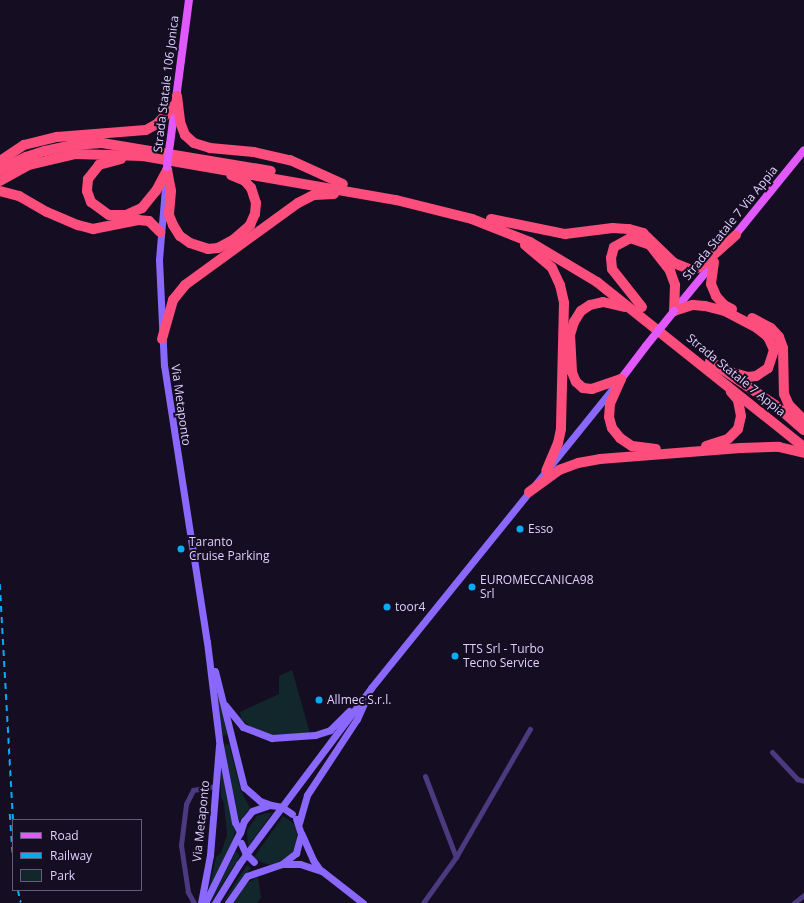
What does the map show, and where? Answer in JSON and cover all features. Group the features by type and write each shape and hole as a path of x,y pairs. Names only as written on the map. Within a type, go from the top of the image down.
{"highway":[{"path":"0,161 24,145 57,137 146,130 157,124 176,100"},
{"path":"176,100 180,122 185,135 194,144 210,148 254,152 290,160 343,184"},
{"path":"0,170 26,157 45,151 74,144 102,143 408,196 489,221 559,250 653,321"},
{"path":"0,181 29,165 75,154 143,156 357,193 489,221 565,234 613,228 629,229 643,233 656,243 674,263 691,270 700,267 736,235"},
{"path":"143,156 112,160 94,169 87,185 88,196 94,207 103,213 115,216 138,210 156,191 167,169"},
{"path":"167,169 170,186 169,216 176,231 194,246 218,248 233,240 250,225 254,214 255,197 251,188 241,179 209,171 198,165"},
{"path":"0,191 19,196 47,212 78,225 93,229 138,220 149,220 160,232"},
{"path":"162,339 173,300 192,280 304,200 318,194 357,193"},
{"path":"489,221 542,257 555,274 562,291 565,315 561,429 558,443 546,471"},
{"path":"640,310 612,269 611,258 614,247 630,238 650,245 670,271 675,285 674,312 693,305 706,306 725,311 758,328 772,344 772,361 768,368 756,376 739,376 715,366"},
{"path":"714,262 711,284 716,296 724,306 770,328 778,337 783,348 784,394 788,405 804,420"},
{"path":"621,378 592,389 583,388 576,382 572,372 570,357 574,322 581,311 590,305 603,302 614,303 640,310"},
{"name":"Strada Statale 7 Appia","path":"653,321 715,366 775,405 804,430"},
{"name":"Strada Statale 7 Appia","path":"653,321 804,447"},
{"path":"621,378 610,404 609,417 612,428 620,438 632,446 648,450 710,445 728,439 738,429 741,416 738,400 720,378"},
{"path":"529,492 559,470 578,463 600,459 741,448 779,447 804,454"}],"main road":[{"name":"Strada Statale 106 Jonica","path":"167,169 189,0"},
{"name":"Strada Statale 7 Via Appia","path":"621,378 804,150"},
{"name":"Via Metaponto","path":"167,169 160,232 162,339 168,397 208,642"},
{"path":"215,903 238,864 371,688 621,378"},
{"path":"208,642 244,788 260,801 282,807 292,814 299,823"},
{"path":"208,642 219,740 235,822 240,832 241,843 246,854 254,862 272,867"},
{"path":"223,703 243,727 258,734 272,738 302,737 330,730 371,688"},
{"path":"364,903 322,871 312,860 301,834 299,823 307,795 357,719 371,688"},
{"name":"Via Metaponto","path":"201,903 210,855 219,740"},
{"path":"205,903 244,821 252,811 271,805"},
{"path":"282,864 296,853 301,834"},
{"path":"228,903 246,876 272,867 282,864 300,864 322,871"}],"street":[{"path":"423,903 456,856 530,729"},
{"path":"772,752 797,779 804,782"},
{"path":"425,776 456,856"},
{"path":"194,903 188,892 182,850 181,832 186,804 193,790 216,786"},
{"path":"794,903 804,895"}],"green space":[{"path":"292,670 310,733 272,735 255,730 241,719 240,712 279,694 279,676"},
{"path":"216,685 227,734 223,736"},
{"path":"229,744 241,791 250,808 239,821 224,745"},
{"path":"221,764 235,832 232,842 208,892 216,857 221,853 227,835 224,803 221,797"},
{"path":"272,813 248,847 247,830 257,816"},
{"path":"283,816 293,823 297,830 296,849 291,857 271,865 261,862 254,857"},
{"path":"236,851 240,856 210,903"},
{"path":"247,865 251,868 223,903 228,894"},
{"path":"258,877 261,898 257,903 232,903 247,883"}],"railway":[{"path":"0,584 13,819"},
{"path":"10,814 12,840"},
{"path":"18,891 21,903"}],"place":[{"name":"Esso","path":"520,529"},
{"name":"Taranto Cruise Parking","path":"181,549"},
{"name":"EUROMECCANICA98 Srl","path":"472,587"},
{"name":"toor4","path":"387,607"},
{"name":"TTS Srl - Turbo Tecno Service","path":"455,656"},
{"name":"Allmec S.r.l.","path":"319,700"}]}
